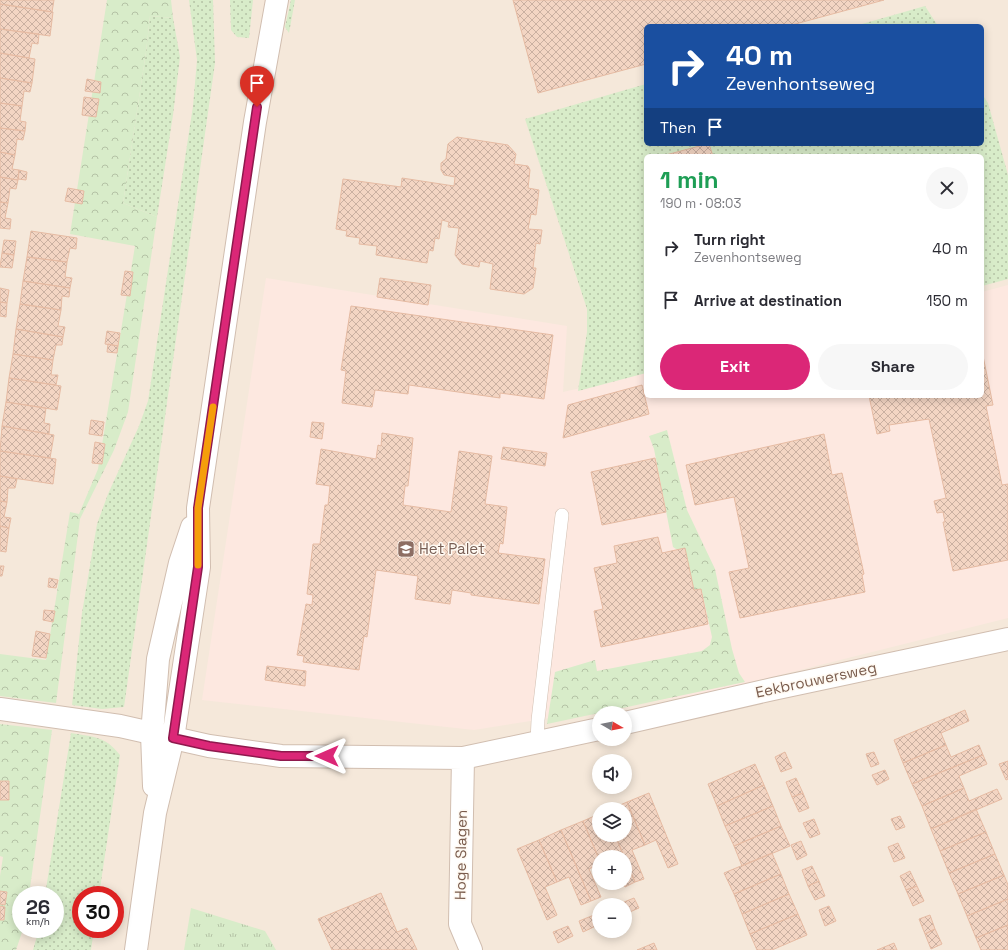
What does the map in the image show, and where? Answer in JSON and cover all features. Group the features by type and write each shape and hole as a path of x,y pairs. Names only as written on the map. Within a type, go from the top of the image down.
{"street":[{"path":"267,47 269,0"},
{"path":"136,950 155,813 163,736 198,567 198,508 253,130 267,47 277,0"},
{"name":"Eekbrouwersweg","path":"632,721 773,689 1008,639"},
{"path":"0,709 120,726 209,746 281,756 463,758 592,730"},
{"name":"Hoge Slagen","path":"463,758 460,924 471,950"}],"lane":[{"path":"536,742 562,515"}],"shaded area":[{"path":"0,0 1008,0 1008,950 0,950"},
{"path":"266,278 567,326 563,392 644,373 644,398 984,398 984,291 1008,285 1008,618 708,693 626,706 592,706 592,711 474,730 202,700"}],"green space":[{"path":"107,0 171,0 173,18 150,16 123,203 157,217 128,412 114,450 80,519 56,703 0,696 0,654 46,660 70,512 79,514 98,469 135,246 70,234"},
{"path":"189,0 213,0 215,63 124,707 102,709 72,705 82,613 97,524 108,494 139,426 148,401 193,106 197,60"},
{"path":"230,0 253,0 249,38 237,37 231,30"},
{"path":"291,0 295,0 289,33 285,27"},
{"path":"925,6 937,24 862,24"},
{"path":"150,16 173,18 180,57 173,115 157,217 123,203"},
{"path":"644,85 644,146 984,146 984,97 988,103 1008,175 1008,279 984,285 984,154 644,154 644,374 578,391 587,332 587,309 525,119"},
{"path":"667,430 687,510 715,569 732,649 739,673 745,682 632,706 592,706 592,714 547,724 555,672 595,660 597,671 702,651 710,645 712,637 702,592 689,594 679,551 673,547 654,449 649,436"},
{"path":"0,724 52,730 30,886 12,886 12,938 20,938 16,950 0,950 0,876 3,857 0,856"},
{"path":"71,733 98,738 109,744 120,755 100,886 72,886 72,938 93,938 91,950 33,950 36,938 64,938 64,886 46,886"},
{"path":"191,908 265,931 276,950 184,950"}],"building":[{"path":"0,0 54,0 52,12 0,4"},
{"path":"513,0 884,0 795,24 644,24 644,65 538,93"},
{"path":"0,4 53,12 50,36 0,29"},
{"path":"0,29 39,34 38,44 32,43 29,58 0,53"},
{"path":"0,53 35,59 32,83 0,78"},
{"path":"0,78 32,83 30,92 24,91 22,106 0,103"},
{"path":"87,79 101,82 100,93 85,91"},
{"path":"84,97 99,99 96,117 82,115"},
{"path":"0,103 22,106 20,121 26,122 25,131 0,128"},
{"path":"0,128 25,131 23,140 17,139 15,155 0,152"},
{"path":"457,137 508,145 516,154 514,164 528,166 530,170 528,188 539,190 536,215 531,214 528,229 542,230 540,244 536,243 533,268 536,268 533,288 524,294 490,289 493,264 480,261 479,267 462,264 455,255 459,228 448,227 449,222 442,220 439,239 435,238 433,251 429,250 427,263 376,255 377,246 359,244 360,238 346,236 347,231 336,229 343,179 401,187 402,178 454,186 455,177 444,175 441,170 441,163 446,159 448,144"},
{"path":"700,146 710,146 712,154 670,154"},
{"path":"0,152 15,155 12,169 19,170 18,180 0,177"},
{"path":"19,170 27,172 26,180 18,179"},
{"path":"0,177 18,180 16,189 10,188 8,203 0,202"},
{"path":"68,188 84,191 82,204 65,201"},
{"path":"0,202 8,203 5,218 11,219 10,229 0,228"},
{"path":"31,231 77,238 76,249 70,248 67,262 27,257"},
{"path":"4,240 16,241 14,255 2,253"},
{"path":"2,253 14,255 12,268 0,267"},
{"path":"27,257 67,262 65,277 72,278 70,288 23,281"},
{"path":"125,271 133,272 130,296 121,295"},
{"path":"380,278 431,285 428,305 377,297"},
{"path":"23,281 70,288 69,297 62,296 61,310 20,304"},
{"path":"0,288 9,290 7,303 0,302"},
{"path":"0,302 7,303 6,317 0,316"},
{"path":"20,304 61,310 58,326 65,327 63,337 16,329"},
{"path":"351,306 553,335 544,399 500,393 500,398 409,385 408,394 375,390 372,407 342,403 346,371 341,370"},
{"path":"16,329 63,337 62,345 56,345 53,360 13,354"},
{"path":"107,331 120,333 118,346 105,344"},
{"path":"108,344 118,346 117,353 107,352"},
{"path":"13,354 53,360 51,375 58,375 56,385 9,378"},
{"path":"984,361 993,405 986,406 1002,485 1008,484 1008,560 953,571 943,522 945,522 943,512 937,513 934,501 946,498 929,419 889,425 890,431 877,434 869,398 984,398"},
{"path":"9,378 61,386 57,410 6,402"},
{"path":"642,385 649,414 563,438 568,405"},
{"path":"6,402 46,408 44,423 50,424 49,434 2,426"},
{"path":"91,420 104,422 102,436 89,434"},
{"path":"312,422 324,423 322,439 310,437"},
{"path":"2,426 54,435 50,458 0,451"},
{"name":"Het Palet","path":"382,433 413,438 408,486 405,486 403,505 451,512 459,451 492,456 485,504 507,507 503,544 500,543 498,553 545,559 539,604 471,595 471,593 452,590 450,604 415,599 418,576 376,570 367,637 364,636 359,670 303,662 304,656 297,655 306,604 312,605 313,595 307,594 313,544 320,544 325,505 328,505 330,486 316,484 321,449 376,459 378,445 381,446"},
{"path":"824,434 832,475 842,473 864,574 862,575 865,592 740,618 729,572 749,568 734,497 695,505 686,465"},
{"path":"95,442 105,444 102,464 92,463"},
{"path":"503,447 547,453 545,466 501,459"},
{"path":"0,451 56,459 53,484 0,476"},
{"path":"655,458 666,512 602,525 591,472"},
{"path":"0,476 17,479 15,488 8,488 7,502 0,501"},
{"path":"0,501 7,502 4,517 11,518 9,528 0,526"},
{"path":"0,526 9,528 6,552 0,551"},
{"path":"658,537 662,553 685,548 694,590 701,589 708,624 601,647 594,611 603,609 594,568 617,563 614,546"},
{"path":"0,566 4,566 2,576 0,576"},
{"path":"49,578 58,580 56,588 48,587"},
{"path":"44,610 55,611 53,622 43,620"},
{"path":"36,631 50,634 46,658 32,656"},
{"path":"267,666 306,671 305,686 265,680"},
{"path":"965,710 969,721 941,733 946,745 903,763 894,740"},
{"path":"946,745 951,757 979,745 983,755 912,784 903,763"},
{"path":"785,752 792,768 781,772 775,757"},
{"path":"874,752 879,764 871,767 866,754"},
{"path":"983,755 987,764 959,776 964,788 922,806 912,784"},
{"path":"1008,761 1008,779 1006,780 999,764"},
{"path":"755,764 764,785 717,806 708,784"},
{"path":"885,770 889,779 877,785 872,775"},
{"path":"796,778 803,793 792,797 786,782"},
{"path":"0,781 9,781 9,800 0,800"},
{"path":"764,785 773,806 725,826 717,806"},
{"path":"964,788 969,801 997,789 1002,799 931,829 922,806"},
{"path":"649,793 678,864 668,868 656,840 645,845 632,814 632,802 627,802"},
{"path":"803,793 809,808 799,812 792,797"},
{"path":"773,806 781,826 734,846 725,826"},
{"path":"976,809 986,832 940,851 931,829"},
{"path":"632,814 645,845 632,850 621,850 618,842 632,842"},
{"path":"900,816 905,827 896,830 891,819"},
{"path":"592,817 592,842 618,842 621,850 595,850 583,821"},
{"path":"814,819 820,834 810,838 803,823"},
{"path":"583,821 595,850 592,850 592,868 589,869 592,876 592,890 598,890 601,897 592,898 591,901 561,830"},
{"path":"781,826 790,846 742,866 734,846"},
{"path":"561,830 591,901 581,905 569,877 557,882 539,840"},
{"path":"986,832 995,854 949,873 940,851"},
{"path":"539,840 557,882 545,887 557,915 547,920 517,849"},
{"path":"801,841 807,855 797,860 791,845"},
{"path":"898,843 905,858 894,862 888,847"},
{"path":"632,850 644,879 635,882 632,875"},
{"path":"772,853 781,874 734,894 724,873"},
{"path":"995,854 1004,875 958,894 949,873"},
{"path":"812,866 819,881 808,886 802,870"},
{"path":"910,871 917,886 906,890 900,876"},
{"path":"781,874 789,894 742,914 734,894"},
{"path":"632,875 635,882 632,884"},
{"path":"1004,875 1008,885 1008,899 967,916 958,894"},
{"path":"819,881 825,896 815,900 808,886"},
{"path":"917,886 924,901 913,906 906,890"},
{"path":"0,891 7,892 5,905 0,904"},
{"path":"381,893 397,932 407,928 417,950 332,950 318,919"},
{"path":"789,894 798,914 750,934 742,914"},
{"path":"634,898 639,908 632,911 632,899"},
{"path":"1008,899 1008,925 976,938 967,916"},
{"path":"0,906 5,907 4,920 0,920"},
{"path":"829,906 836,921 825,926 819,910"},
{"path":"798,914 807,935 772,950 757,950 750,934"},
{"path":"930,915 935,929 925,934 919,919"},
{"path":"592,916 592,928 583,932 579,921"},
{"path":"1008,925 1008,950 981,950 976,938"},
{"path":"568,926 573,936 558,943 553,932"},
{"path":"935,929 942,944 931,949 925,934"},
{"path":"654,943 657,950 637,950"},
{"path":"894,943 897,950 877,950"}],"slow traffic":[{"path":"198,565 198,508 213,407"}],"place":[{"name":"Het Palet","path":"406,549"}],"route":[{"path":"257,107 198,508 198,567 173,738 209,746 281,756 327,756"}]}
